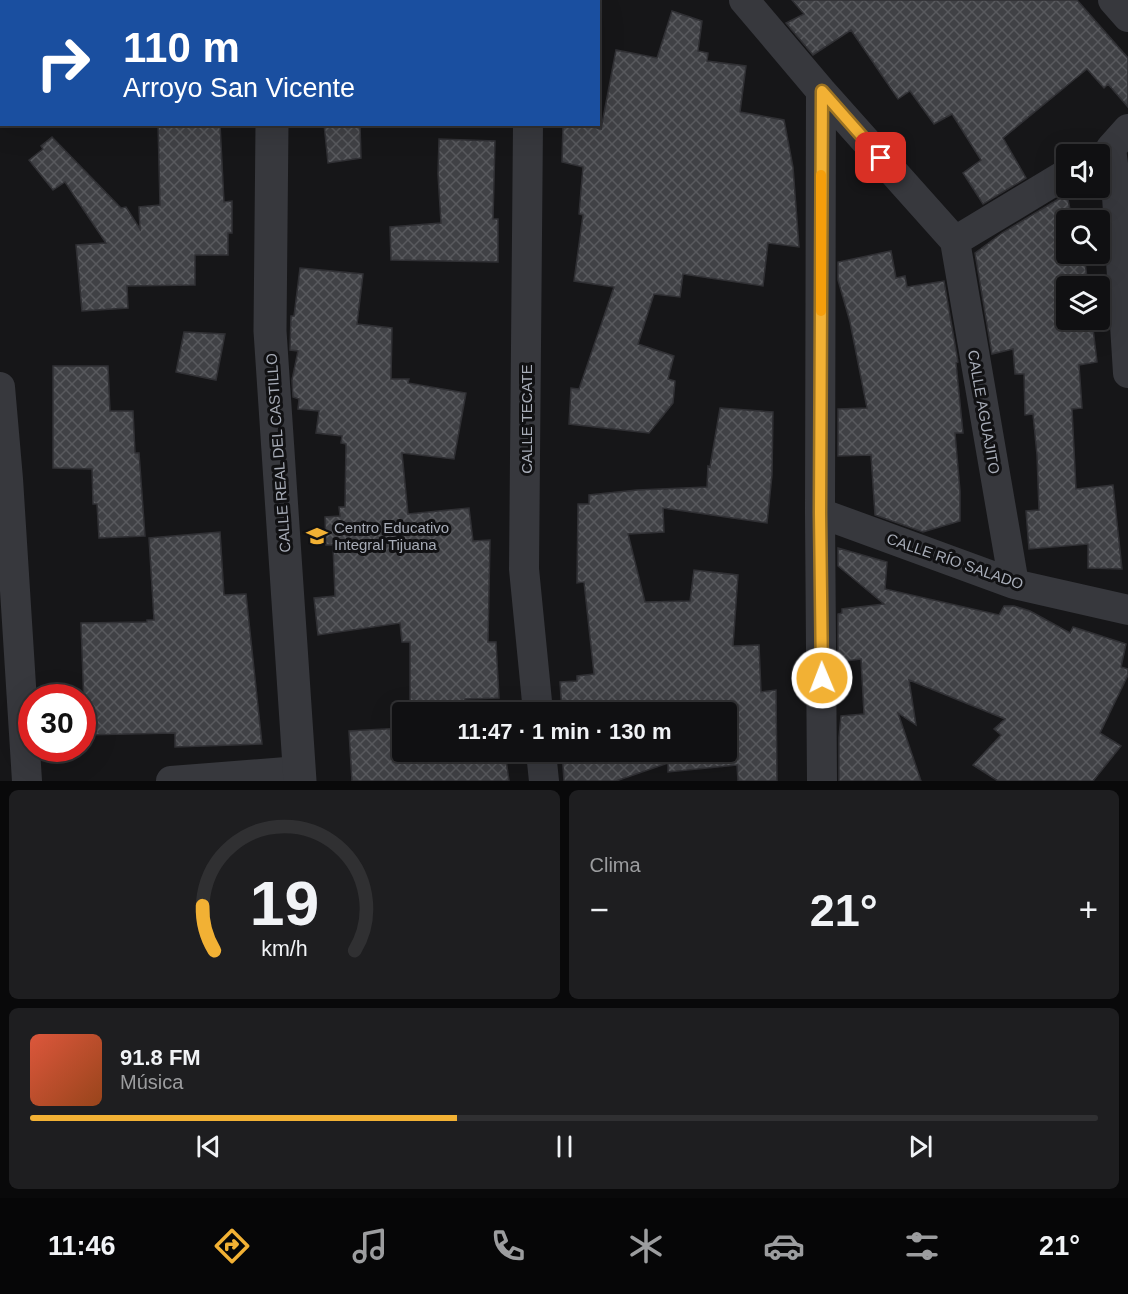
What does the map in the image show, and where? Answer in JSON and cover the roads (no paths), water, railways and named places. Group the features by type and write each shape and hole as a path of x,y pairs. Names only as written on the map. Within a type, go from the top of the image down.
{"street":[{"path":"744,0 955,241 1056,180"},
{"path":"1113,0 1128,17"},
{"path":"822,91 820,513 822,781"},
{"name":"CALLE REAL DEL CASTILLO","path":"272,126 270,331 300,776"},
{"name":"CALLE TECATE","path":"528,126 524,569 537,702"},
{"path":"1113,144 1123,191 1128,373"},
{"name":"CALLE AGUAJITO","path":"955,241 1014,584"},
{"path":"0,387 4,479 27,781"},
{"name":"CALLE RÍO SALADO","path":"820,513 1014,584 1128,610"},
{"path":"542,762 544,781"},
{"path":"171,781 300,776"}],"place":[{"name":"Centro Educativo Integral Tijuana","path":"317,536"}]}
